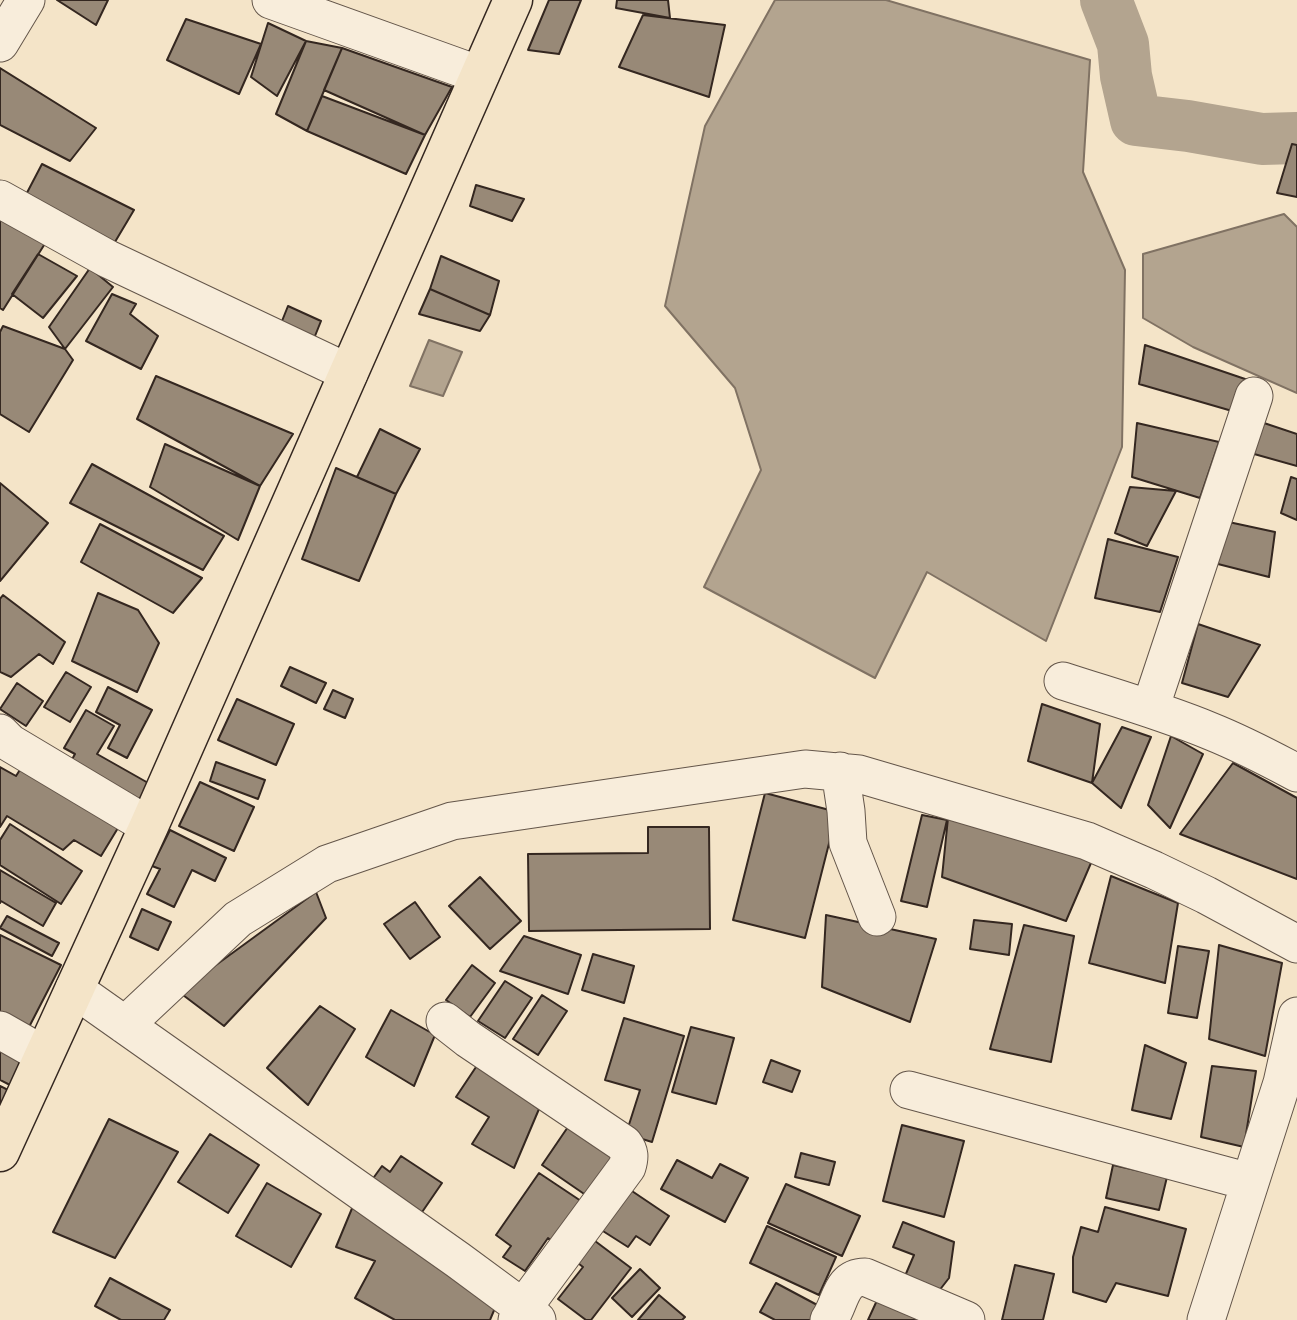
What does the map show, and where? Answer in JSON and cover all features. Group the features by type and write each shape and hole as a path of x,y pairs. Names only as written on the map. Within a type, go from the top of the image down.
{"highway":[{"path":"0,1152 149,826 513,0"}],"street":[{"path":"0,43 26,0"},
{"path":"271,0 480,75"},
{"path":"0,199 108,259 349,373"},
{"path":"1150,709 1254,396"},
{"path":"1063,681 1150,709 1233,741 1297,773"},
{"path":"0,733 10,743 149,826"},
{"path":"125,1025 238,919 327,864 452,821 805,769 840,771 870,777 1087,841 1196,890 1297,944"},
{"path":"840,771 848,843 877,917"},
{"path":"75,989 526,1316 628,1167 628,1150 624,1144 468,1040 445,1021"},
{"path":"1206,1320 1282,1083 1297,1016"},
{"path":"0,1030 44,1055"},
{"path":"909,1090 1250,1182"},
{"path":"829,1320 845,1286 857,1277 865,1277 966,1320"}],"shaded area":[{"path":"775,0 886,0 1090,60 1083,172 1125,270 1122,447 1046,641 927,572 875,678 704,587 761,470 735,388 665,306 705,126"},
{"path":"1284,214 1297,227 1297,393 1193,347 1143,318 1143,254"},
{"path":"429,340 462,352 443,396 410,386"}],"building":[{"path":"57,0 108,0 96,25"},
{"path":"549,0 581,0 559,54 528,50"},
{"path":"617,0 668,0 670,18 616,8"},
{"path":"643,15 725,25 709,97 619,67"},
{"path":"186,19 261,44 239,94 167,60"},
{"path":"268,23 306,41 277,96 251,77"},
{"path":"306,41 342,48 307,131 276,114"},
{"path":"342,48 452,87 425,135 324,90"},
{"path":"0,68 96,128 70,161 0,125"},
{"path":"322,96 425,135 406,174 307,131"},
{"path":"1292,144 1297,145 1297,197 1277,193"},
{"path":"42,164 134,210 106,257 19,208"},
{"path":"476,185 524,199 512,221 470,206"},
{"path":"3,215 46,242 3,310 0,308 0,221"},
{"path":"38,254 77,276 43,318 12,294"},
{"path":"441,256 499,281 490,315 430,289"},
{"path":"90,268 113,287 65,349 49,327"},
{"path":"430,289 490,315 480,331 419,314"},
{"path":"112,294 136,304 130,314 158,336 141,369 86,341"},
{"path":"288,306 321,321 311,346 278,331"},
{"path":"3,326 65,349 73,360 29,432 0,414 0,332"},
{"path":"1145,345 1248,380 1239,413 1139,384"},
{"path":"156,376 293,434 260,486 137,419"},
{"path":"1261,422 1297,434 1297,466 1247,452"},
{"path":"1137,423 1219,442 1200,498 1132,477"},
{"path":"380,429 420,449 396,494 357,477"},
{"path":"165,444 260,486 238,540 150,487"},
{"path":"92,464 224,536 203,570 70,503"},
{"path":"336,468 396,494 359,581 302,559"},
{"path":"1291,477 1297,479 1297,520 1281,513"},
{"path":"0,483 48,523 0,581"},
{"path":"1130,487 1176,491 1147,546 1115,533"},
{"path":"1224,521 1275,532 1269,577 1214,563"},
{"path":"100,524 202,578 173,613 81,562"},
{"path":"1108,539 1178,557 1160,612 1095,598"},
{"path":"98,593 138,610 159,643 137,692 72,661"},
{"path":"3,595 65,642 53,664 39,654 11,677 0,672 0,599"},
{"path":"1198,624 1260,645 1228,697 1182,683"},
{"path":"290,667 326,683 316,703 281,686"},
{"path":"66,672 91,687 70,722 44,707"},
{"path":"17,683 43,701 26,726 0,709"},
{"path":"108,687 152,710 127,758 108,748 120,725 96,712"},
{"path":"333,690 353,699 345,718 324,709"},
{"path":"237,699 294,724 276,765 218,740"},
{"path":"1042,704 1100,724 1092,783 1028,761"},
{"path":"86,710 114,726 97,754 150,784 134,812 65,772 75,754 64,748"},
{"path":"1122,727 1151,737 1121,808 1092,783"},
{"path":"1171,736 1203,754 1170,828 1148,805"},
{"path":"216,762 265,780 258,799 210,781"},
{"path":"1233,763 1297,798 1297,879 1180,834"},
{"path":"23,765 121,823 101,856 74,840 63,850 7,816 0,827 0,767 16,776"},
{"path":"200,782 254,807 234,851 179,826"},
{"path":"765,793 837,812 805,938 733,920"},
{"path":"922,815 947,820 927,907 901,901"},
{"path":"948,818 1094,856 1066,921 942,877"},
{"path":"10,824 82,871 61,904 0,865 0,840"},
{"path":"648,827 709,827 710,929 529,931 528,854 648,853"},
{"path":"170,830 226,858 215,881 192,870 174,907 147,894 160,869 152,866"},
{"path":"0,870 56,903 43,926 1,901 0,903"},
{"path":"1111,876 1178,903 1165,983 1089,963"},
{"path":"480,877 521,921 490,949 449,906"},
{"path":"316,892 326,918 224,1026 179,992"},
{"path":"415,902 440,937 410,959 384,924"},
{"path":"142,909 171,922 158,950 130,937"},
{"path":"826,915 936,939 910,1022 822,987"},
{"path":"7,916 59,943 52,956 0,928"},
{"path":"974,920 1012,924 1009,955 970,949"},
{"path":"1024,925 1074,936 1051,1062 990,1049"},
{"path":"0,935 61,965 28,1029 0,1015"},
{"path":"524,936 581,955 568,994 500,971"},
{"path":"1219,945 1282,963 1265,1056 1209,1039"},
{"path":"1178,946 1209,951 1197,1018 1168,1013"},
{"path":"593,954 634,966 624,1003 582,990"},
{"path":"472,965 495,983 470,1017 446,1000"},
{"path":"505,981 532,998 505,1038 478,1021"},
{"path":"542,995 567,1011 538,1055 513,1039"},
{"path":"320,1006 355,1029 308,1105 267,1068"},
{"path":"391,1010 435,1035 414,1086 366,1057"},
{"path":"624,1018 684,1036 652,1142 626,1134 640,1090 605,1080"},
{"path":"691,1027 734,1038 716,1104 672,1092"},
{"path":"0,1042 25,1054 10,1085 0,1080"},
{"path":"1145,1045 1186,1063 1171,1119 1132,1110"},
{"path":"771,1060 800,1071 792,1092 763,1082"},
{"path":"478,1064 539,1109 514,1168 472,1144 489,1117 456,1097"},
{"path":"1212,1066 1256,1071 1244,1147 1201,1137"},
{"path":"0,1086 10,1091 0,1110"},
{"path":"109,1119 178,1152 115,1258 53,1232"},
{"path":"572,1121 620,1154 590,1198 542,1165"},
{"path":"902,1125 964,1141 944,1217 883,1201"},
{"path":"210,1134 259,1165 228,1213 178,1182"},
{"path":"801,1153 835,1162 829,1185 795,1177"},
{"path":"401,1156 442,1183 418,1218 369,1184 382,1166 390,1172"},
{"path":"677,1160 712,1178 720,1164 748,1178 725,1222 661,1189"},
{"path":"1113,1165 1167,1177 1159,1210 1106,1198"},
{"path":"539,1173 581,1201 560,1247 548,1238 525,1271 503,1257 511,1246 496,1235"},
{"path":"267,1183 321,1214 291,1267 236,1236"},
{"path":"786,1184 860,1216 842,1256 768,1223"},
{"path":"623,1185 669,1216 650,1245 636,1236 628,1247 595,1226"},
{"path":"353,1206 495,1308 490,1320 395,1320 355,1298 375,1261 336,1247"},
{"path":"1105,1207 1186,1229 1168,1296 1116,1283 1106,1302 1073,1292 1073,1257 1081,1227 1098,1232"},
{"path":"903,1222 954,1242 949,1278 935,1296 902,1283 914,1255 893,1247"},
{"path":"767,1226 836,1257 819,1295 750,1263"},
{"path":"591,1238 631,1268 591,1320 586,1320 558,1299 583,1267 574,1260"},
{"path":"1015,1265 1054,1274 1043,1320 1002,1320"},
{"path":"640,1269 660,1288 632,1317 612,1298"},
{"path":"110,1278 170,1310 164,1320 121,1320 95,1306"},
{"path":"776,1283 821,1307 813,1320 775,1320 760,1312"},
{"path":"659,1295 685,1317 682,1320 638,1320"},
{"path":"879,1296 933,1320 868,1320"}],"waterway":[{"path":"1106,0 1123,44 1126,76 1136,120 1262,139 1297,138"}]}
